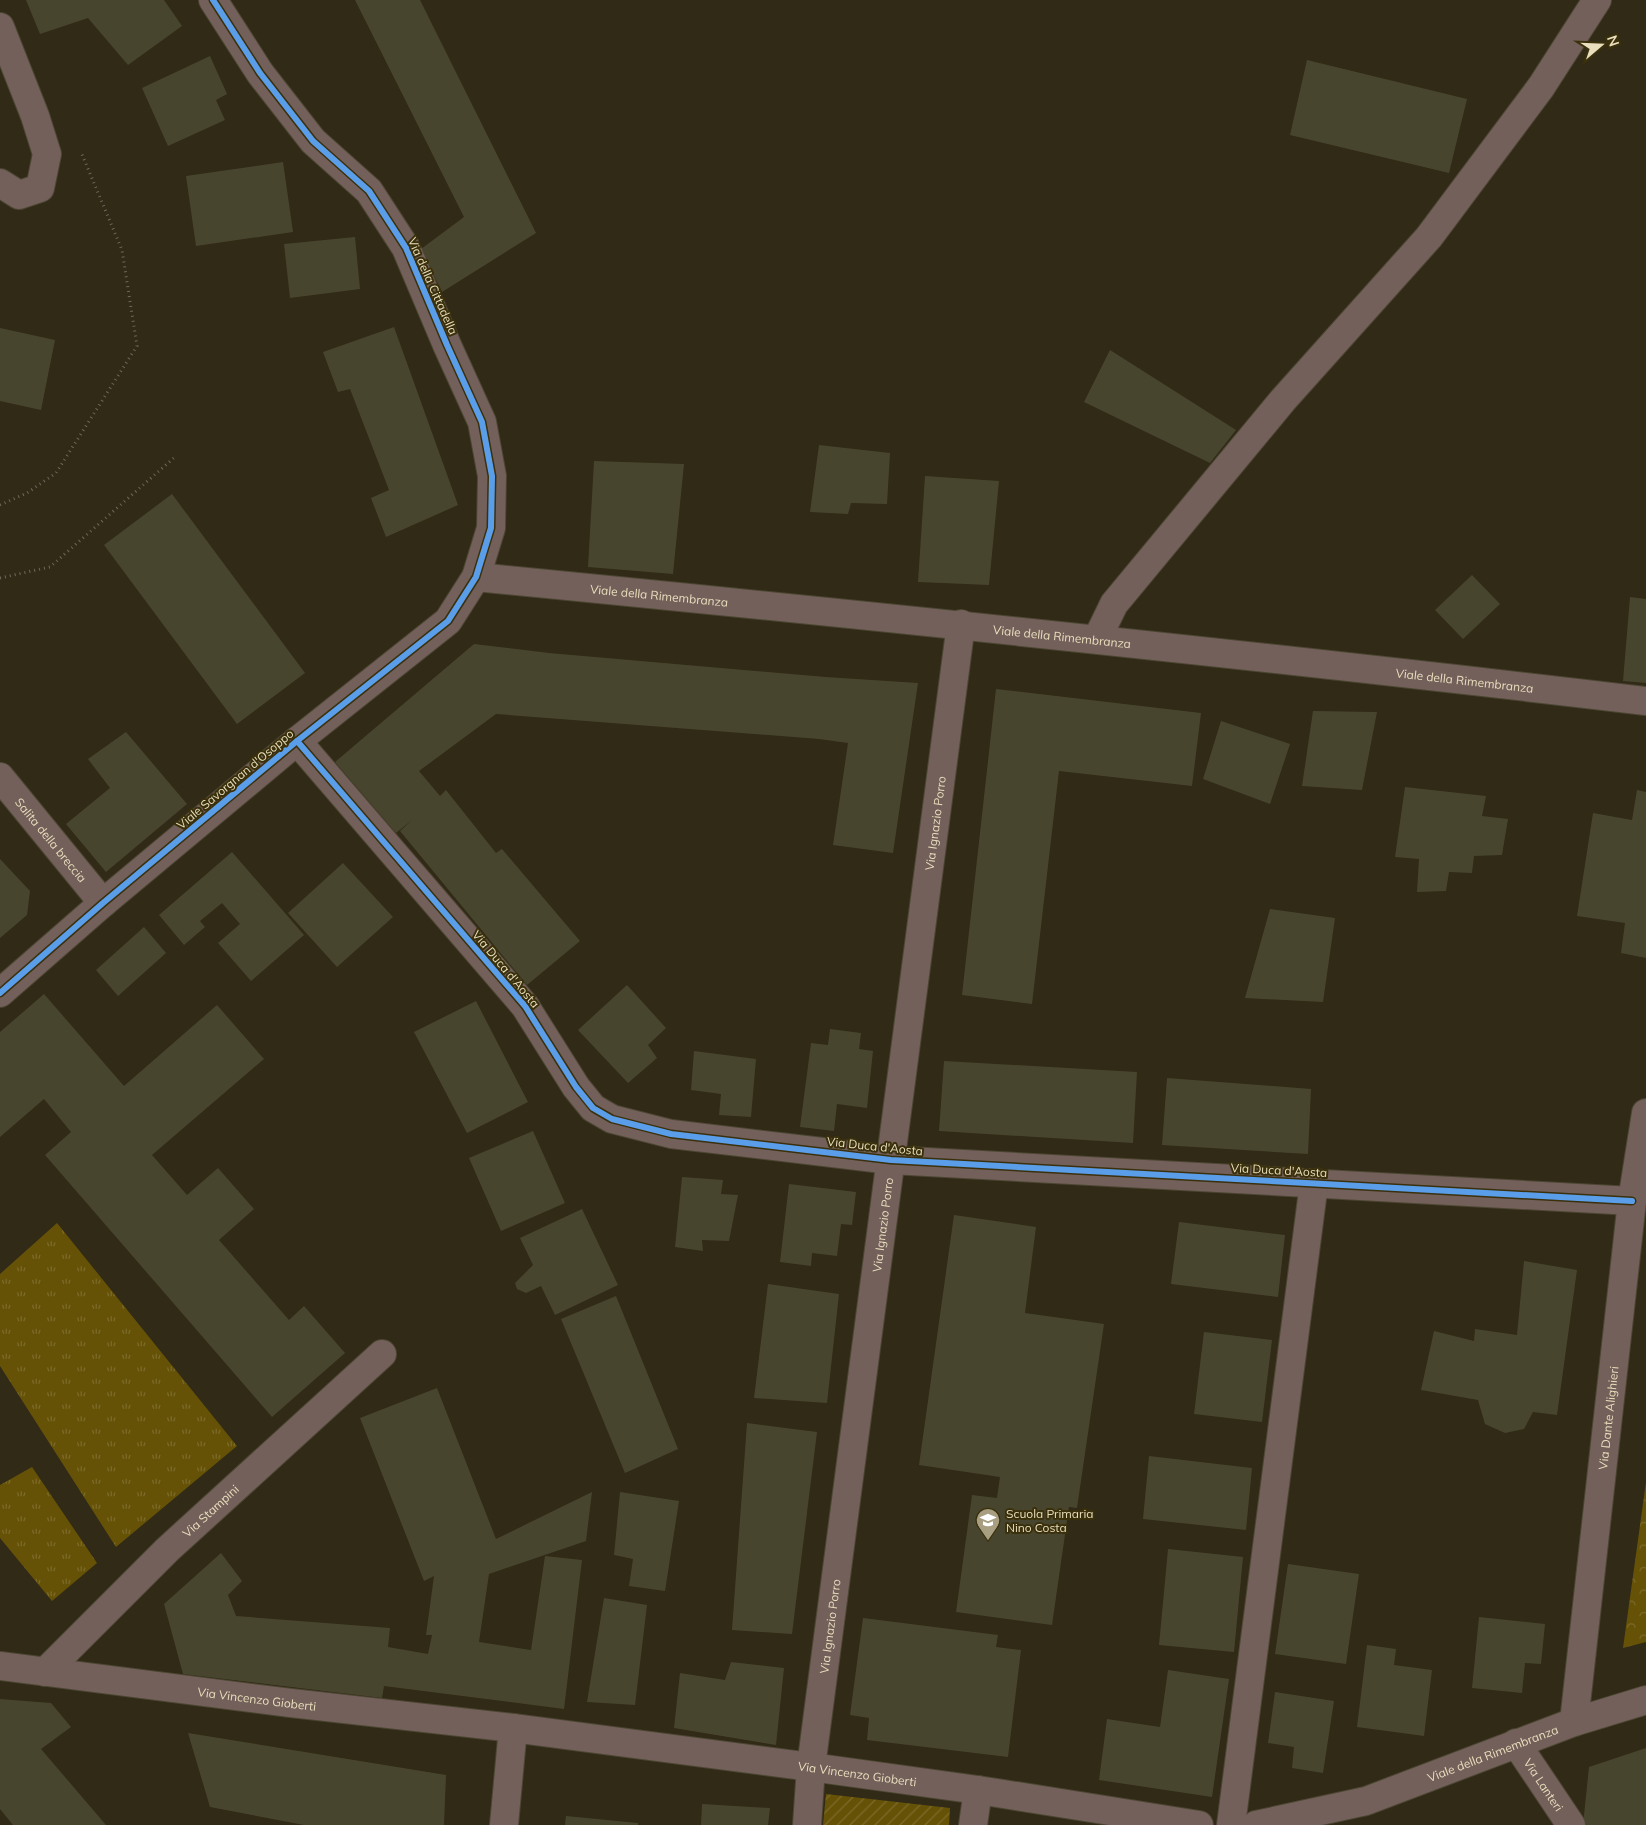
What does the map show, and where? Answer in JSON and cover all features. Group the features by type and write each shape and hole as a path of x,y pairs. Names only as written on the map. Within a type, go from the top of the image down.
{"street":[{"name":"Via della Cittadella","path":"213,0 260,73 313,141 369,191 406,248 482,422 492,476 491,528 476,577"},
{"path":"1097,640 1114,604 1283,400 1429,237 1542,87 1597,0"},
{"path":"0,26 35,116 47,154 40,188 19,195 0,183"},
{"name":"Viale della Rimembranza","path":"476,577 961,624 1400,672 1646,702"},
{"name":"Viale Savorgnan d'Osoppo","path":"0,993 102,903 297,742 448,621 476,577"},
{"name":"Via Ignazio Porro","path":"807,1825 811,1767 961,624"},
{"name":"Via Duca d'Aosta","path":"297,742 524,1006 576,1087 593,1108 612,1119 671,1134 891,1160 1632,1201"},
{"name":"Salita della breccia","path":"0,777 102,903"},
{"name":"Via Dante Alighieri","path":"1574,1722 1632,1201 1646,1113"},
{"path":"1232,1825 1314,1183"},
{"name":"Via Stampini","path":"45,1672 167,1550 382,1354"},
{"name":"Via Vincenzo Gioberti","path":"0,1666 291,1703 513,1728 811,1767 978,1790 1199,1825"},
{"name":"Viale della Rimembranza","path":"1366,1801 1574,1722 1646,1700"},
{"path":"504,1825 513,1728"},
{"name":"Via Lanteri","path":"1516,1744 1571,1825"},
{"path":"973,1825 978,1790"},
{"path":"1256,1825 1366,1801"},
{"path":"1352,1825 1366,1801"}],"path":[{"path":"0,505 27,493 56,473 137,346 122,250 77,144"},
{"path":"0,578 50,567 176,456"}],"green space":[{"path":"57,1223 237,1446 116,1547 0,1366 0,1274"},
{"path":"32,1467 97,1563 52,1601 0,1538 0,1485"},
{"path":"1646,1482 1646,1642 1623,1648"},
{"path":"826,1794 950,1808 949,1825 823,1825"}],"building":[{"path":"26,0 164,0 182,26 128,65 88,18 40,34"},
{"path":"355,0 420,0 536,233 442,292 421,249 464,217"},
{"path":"210,56 227,94 216,100 225,120 168,146 142,88"},
{"path":"1307,60 1467,99 1449,173 1290,135"},
{"path":"283,162 293,232 196,246 186,176"},
{"path":"355,237 360,289 290,298 284,244"},
{"path":"394,327 458,505 386,537 371,498 389,490 350,389 338,392 323,352"},
{"path":"0,328 55,340 41,410 0,401"},
{"path":"1110,350 1236,430 1210,463 1084,402"},
{"path":"819,445 890,453 887,504 851,503 848,514 810,512"},
{"path":"594,461 684,464 673,574 588,567"},
{"path":"925,476 999,481 989,585 918,582"},
{"path":"172,494 305,673 237,724 104,545"},
{"path":"1472,575 1500,604 1463,639 1435,610"},
{"path":"1630,597 1646,599 1646,683 1623,681"},
{"path":"474,644 549,653 918,683 893,853 833,845 848,743 819,739 496,714 419,771 440,796 446,790 496,853 502,849 580,941 527,985 400,831 412,820 396,833 335,762"},
{"path":"996,689 1201,713 1192,786 1059,771 1032,1004 962,995"},
{"path":"1313,711 1377,712 1362,790 1302,786"},
{"path":"1221,721 1290,744 1270,804 1203,779"},
{"path":"126,732 187,804 106,872 66,824 110,788 88,759"},
{"path":"1405,787 1486,796 1482,816 1508,819 1502,855 1474,856 1472,873 1449,872 1446,891 1417,892 1419,859 1395,857"},
{"path":"1637,790 1646,792 1646,958 1621,953 1625,923 1577,916 1593,813 1632,820"},
{"path":"232,852 304,935 251,981 218,943 240,924 222,903 200,921 205,927 184,945 159,915"},
{"path":"0,859 30,891 27,915 0,938"},
{"path":"343,863 393,917 337,967 288,913"},
{"path":"1270,909 1335,918 1323,1002 1245,998"},
{"path":"144,927 166,953 118,996 96,970"},
{"path":"627,985 666,1028 648,1045 657,1058 628,1083 578,1030"},
{"path":"44,994 124,1086 217,1005 264,1059 152,1155 187,1195 218,1168 254,1209 219,1240 289,1320 304,1306 345,1353 272,1417 45,1155 71,1132 44,1099 0,1137 0,1032"},
{"path":"476,1001 528,1102 467,1133 414,1032"},
{"path":"830,1029 861,1033 859,1049 873,1051 867,1108 837,1104 834,1131 800,1127 811,1043 828,1045"},
{"path":"694,1051 756,1059 751,1117 719,1115 721,1094 691,1090"},
{"path":"944,1061 1137,1072 1133,1143 939,1131"},
{"path":"1167,1078 1311,1089 1308,1154 1162,1145"},
{"path":"533,1131 565,1203 501,1231 469,1158"},
{"path":"682,1177 723,1180 721,1194 738,1195 729,1241 702,1240 703,1251 675,1247"},
{"path":"789,1184 856,1192 852,1225 841,1224 837,1256 812,1253 811,1266 780,1262"},
{"path":"582,1209 618,1285 555,1315 541,1286 526,1293 517,1289 515,1283 533,1265 520,1238"},
{"path":"954,1215 1036,1227 1025,1313 1104,1324 1077,1508 1069,1507 1052,1625 956,1612 972,1495 997,1498 1000,1477 919,1465"},
{"path":"1179,1222 1285,1235 1278,1297 1171,1284"},
{"path":"1524,1261 1577,1270 1557,1415 1533,1412 1524,1429 1505,1433 1485,1424 1478,1400 1421,1390 1434,1331 1474,1341 1475,1329 1517,1335"},
{"path":"768,1284 839,1294 827,1403 754,1398"},
{"path":"616,1296 678,1449 625,1473 561,1319"},
{"path":"1204,1332 1272,1340 1262,1422 1194,1414"},
{"path":"437,1388 496,1539 592,1492 586,1541 489,1574 479,1642 531,1650 545,1556 582,1560 564,1709 384,1686 382,1698 183,1674 164,1604 221,1553 242,1581 228,1595 236,1616 390,1628 388,1647 428,1654 432,1635 426,1635 434,1576 424,1581 360,1418"},
{"path":"747,1423 817,1432 792,1634 732,1630"},
{"path":"1149,1456 1252,1468 1246,1530 1143,1519"},
{"path":"620,1492 679,1501 665,1591 629,1586 633,1559 614,1555"},
{"path":"1168,1549 1243,1557 1234,1652 1159,1645"},
{"path":"1288,1564 1359,1574 1346,1664 1275,1654"},
{"path":"604,1598 647,1605 635,1705 587,1702"},
{"path":"1479,1617 1545,1624 1541,1664 1525,1663 1522,1693 1472,1688"},
{"path":"863,1618 998,1635 996,1647 1021,1650 1008,1757 867,1740 869,1718 850,1715"},
{"path":"1367,1645 1396,1649 1394,1665 1432,1670 1424,1736 1357,1727"},
{"path":"731,1662 784,1668 776,1745 674,1728 680,1673 725,1680"},
{"path":"1168,1670 1229,1679 1212,1797 1099,1780 1107,1719 1160,1727"},
{"path":"1275,1692 1334,1701 1323,1773 1292,1768 1294,1747 1268,1743"},
{"path":"0,1699 51,1703 71,1727 41,1749 106,1825 13,1825 0,1809"},
{"path":"188,1733 446,1775 444,1825 304,1825 210,1807"},
{"path":"1646,1748 1646,1825 1583,1825 1589,1767"},
{"path":"702,1804 770,1808 768,1825 701,1825"},
{"path":"566,1816 638,1823 638,1825 565,1825"}],"cycle path":[{"path":"0,993 103,903 297,741 448,621 476,577 491,528 492,476 482,422 406,248 369,191 313,141 260,73 213,0"},
{"path":"297,741 525,1006 576,1087 593,1108 612,1119 671,1134 891,1160 1632,1201"}],"place":[{"name":"Scuola Primaria Nino Costa","path":"988,1541"}]}
